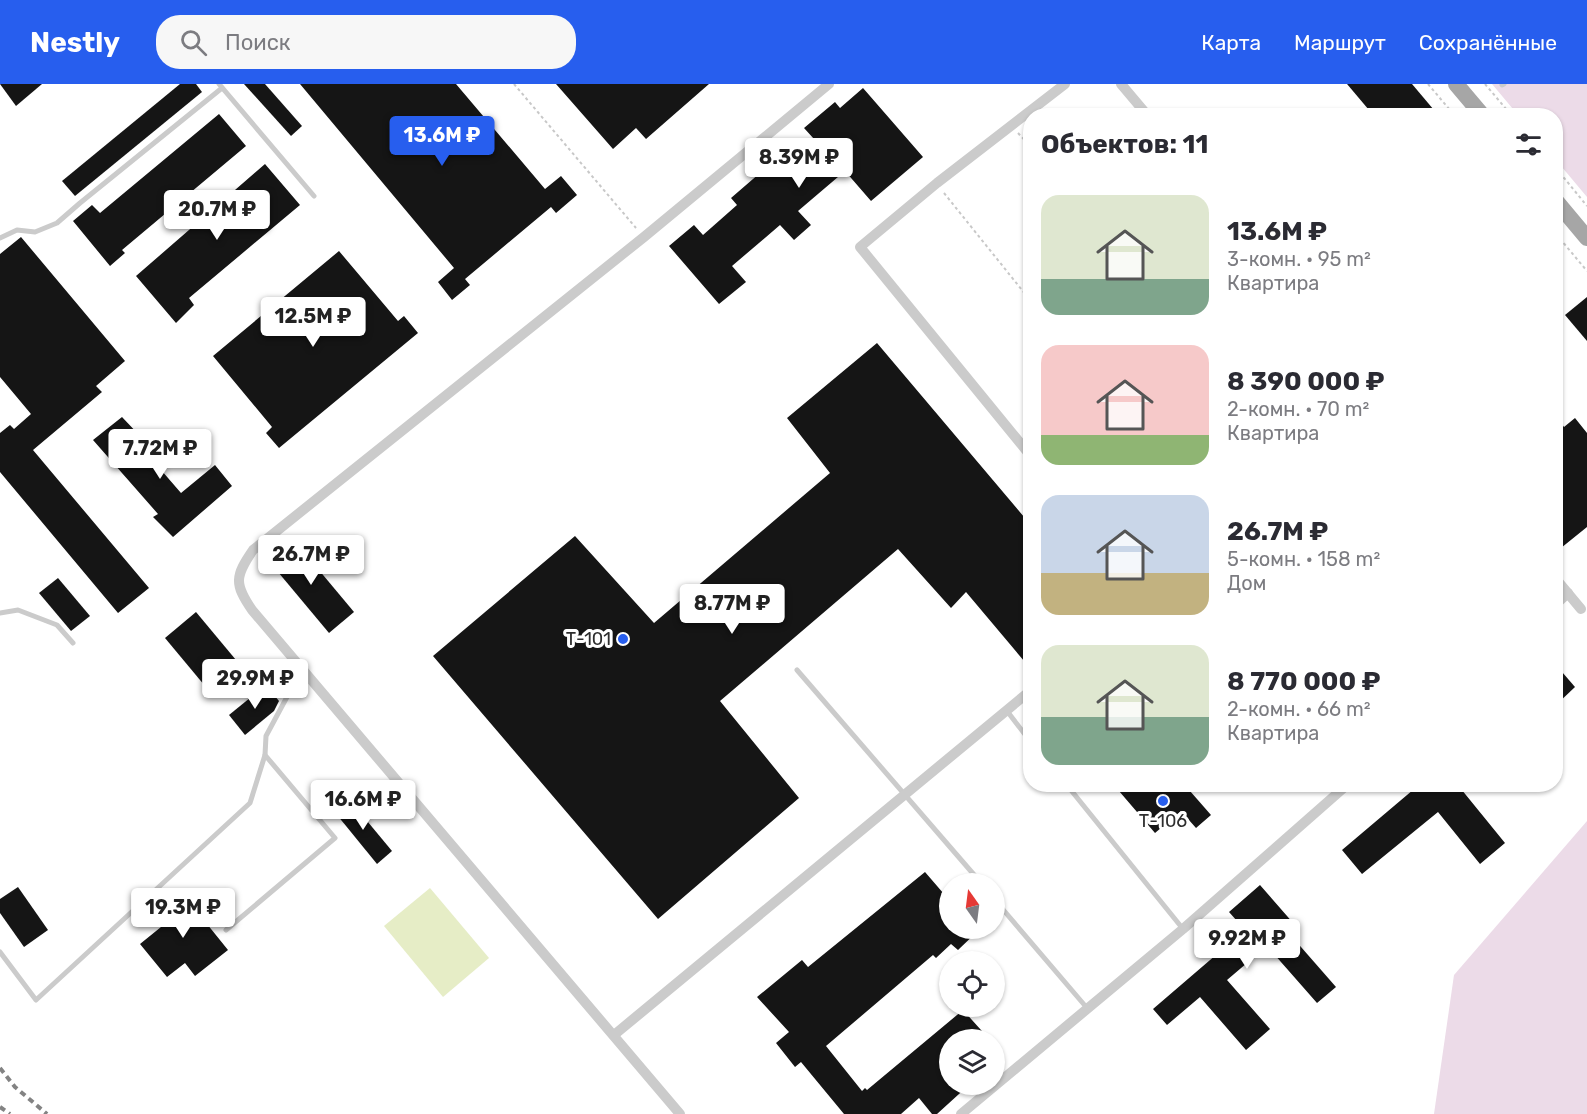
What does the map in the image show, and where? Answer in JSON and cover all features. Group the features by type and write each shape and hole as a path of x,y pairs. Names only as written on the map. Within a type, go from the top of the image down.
{"main road":[{"path":"1456,84 1476,108"},
{"path":"1563,209 1587,238"}],"street":[{"path":"680,1114 252,610 242,596 238,581 240,568 252,550 644,237 829,84"},
{"path":"1034,108 1065,84"},
{"path":"1121,84 1141,108"},
{"path":"1023,116 936,183 860,247 1023,446"},
{"path":"1563,587 1581,609"},
{"path":"1563,598 1568,593"},
{"path":"614,1035 1023,697"},
{"path":"961,1114 1183,929 1339,792"}],"lane":[{"path":"0,238 17,230 35,232 57,224 221,86 314,196"},
{"path":"0,613 18,610 57,625 73,644"},
{"path":"0,952 36,999 250,803 265,755 266,736 303,668"},
{"path":"797,670 973,873"},
{"path":"1006,711 1023,732"},
{"path":"226,930 335,838 265,755"},
{"path":"1072,792 1183,929"},
{"path":"1005,912 1087,1008"}],"path":[{"path":"514,84 644,237"},
{"path":"1428,84 1448,108"},
{"path":"1485,84 1505,108"},
{"path":"1012,125 1023,138"},
{"path":"1563,177 1587,206"},
{"path":"936,183 1023,291"},
{"path":"1563,243 1587,272"}],"shaded area":[{"path":"1492,84 1587,84 1587,197 1563,168 1563,108 1512,108"},
{"path":"1587,821 1587,1114 1434,1114 1454,975"},
{"path":"430,888 489,958 443,997 384,926"}],"building":[{"path":"0,84 42,84 16,106"},
{"path":"180,84 196,84 202,92 75,196 62,181"},
{"path":"244,84 265,84 302,126 291,136"},
{"path":"300,84 456,84 545,189 561,176 577,195 556,213 551,207 465,279 470,285 452,300 438,282 454,268"},
{"path":"556,84 709,84 646,139 636,128 613,149"},
{"path":"1347,84 1412,84 1432,108 1367,108"},
{"path":"863,88 923,157 871,201 845,171 798,211 811,225 794,240 780,225 732,266 746,282 719,304 669,246 694,225 703,235 737,205 731,198 776,159 782,167 814,139 804,128 835,102 840,108"},
{"path":"219,114 246,146 122,250 125,253 110,266 73,221 92,205 100,213"},
{"path":"265,164 300,205 189,298 194,305 176,323 136,276"},
{"path":"21,237 125,361 96,386 102,392 33,450 149,588 118,613 0,472 0,433 10,425 14,429 31,414 0,377 0,254"},
{"path":"339,251 398,321 404,316 418,333 279,448 266,433 272,427 213,356"},
{"path":"1587,297 1587,341 1565,315"},
{"name":"Т-101","path":"877,343 1023,516 1023,660 966,592 951,608 898,549 720,701 799,798 658,919 433,656 575,536 654,623 830,473 787,418"},
{"path":"122,417 140,436 136,441 181,493 215,465 232,486 173,537 153,517 158,514 93,440"},
{"path":"1575,418 1587,433 1587,527 1563,546 1563,426"},
{"path":"293,539 354,612 329,633 268,560"},
{"path":"58,578 90,616 71,631 39,593"},
{"path":"196,612 241,666 210,692 165,638"},
{"path":"1563,673 1575,687 1563,698"},
{"path":"266,685 279,701 274,711 245,735 229,715"},
{"name":"Т-106","path":"1120,792 1191,792 1211,815 1196,828 1181,811 1155,833"},
{"path":"1411,792 1464,792 1505,843 1480,864 1438,812 1362,874 1342,850"},
{"path":"348,798 392,851 377,864 333,810"},
{"path":"925,872 939,888 939,939 970,939 958,950 951,944 944,951 939,951 936,958 933,955 826,1046 862,1091 865,1088 867,1090 939,1030 939,1095 958,1095 937,1114 932,1114 919,1098 901,1114 844,1114 801,1062 795,1067 776,1043 789,1032 757,997 802,960 808,967"},
{"path":"1260,885 1294,924 1287,931 1336,987 1317,1003 1267,946 1227,980 1270,1029 1246,1050 1200,997 1167,1025 1153,1009 1245,930 1229,912"},
{"path":"18,887 48,930 24,947 0,913 0,899"},
{"path":"182,893 228,950 195,976 185,963 167,977 140,944 161,927 153,916"},
{"path":"955,1017 969,1017 980,1029 940,1029"}],"railway":[{"path":"0,1068 15,1087 47,1114"},
{"path":"0,1107 10,1114"}],"place":[{"name":"Т-101","path":"623,639"},
{"name":"Т-106","path":"1163,801"}]}
